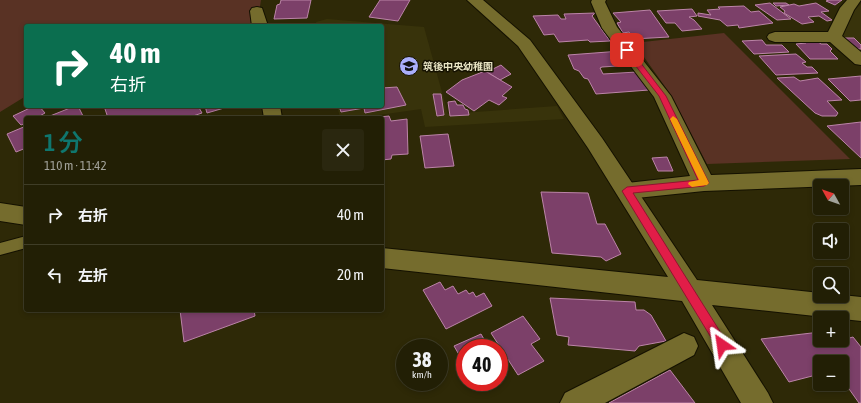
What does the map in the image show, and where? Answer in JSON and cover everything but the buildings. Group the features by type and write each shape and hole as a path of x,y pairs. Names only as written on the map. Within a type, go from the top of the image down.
{"street":[{"path":"474,0 524,43 595,143 627,191 758,403"},
{"path":"599,0 598,2 610,28 662,96 704,183"},
{"path":"834,37 847,8 855,0"},
{"path":"775,37 834,37 861,60"},
{"path":"627,191 704,183 861,178"},
{"path":"0,212 24,216"},
{"path":"384,258 861,309"},
{"path":"575,403 684,346"}],"lane":[{"path":"0,249 24,243"}],"shaded area":[{"path":"0,0 261,0 257,24 24,24 24,97 0,112"},
{"path":"861,4 861,52 842,35 853,12"},
{"name":"筑後中央幼稚園","path":"327,19 424,27 448,114 557,106 564,119 425,127 421,109 372,116 340,116 338,108 384,108 384,24 316,24 316,22"},
{"path":"724,33 850,159 707,164 671,95 634,43"}],"slow traffic":[{"path":"673,119 704,183 692,184"}],"place":[{"name":"筑後中央幼稚園","path":"409,66"}],"route":[{"path":"627,50 662,96 704,183 627,191 722,345"}]}
